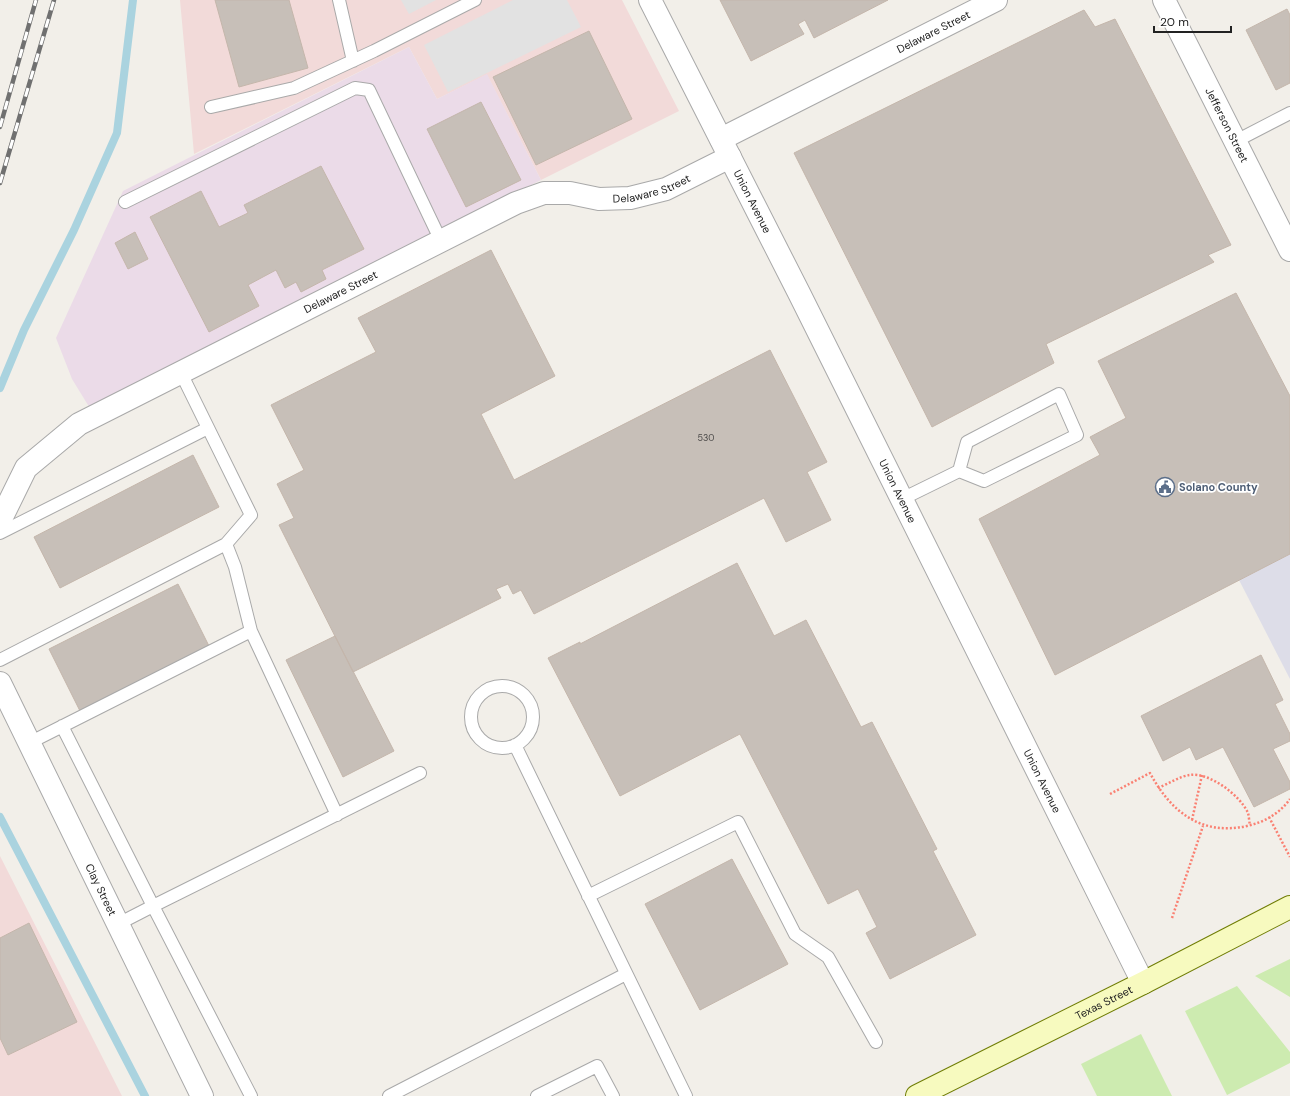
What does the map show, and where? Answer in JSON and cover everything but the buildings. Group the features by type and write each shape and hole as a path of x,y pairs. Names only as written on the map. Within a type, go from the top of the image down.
{"main road":[{"name":"Texas Street","path":"917,1096 1143,983 1290,907"}],"street":[{"name":"Union Avenue","path":"650,0 902,499 1143,983"},
{"name":"Delaware Street","path":"0,521 26,468 79,424 516,203 544,193 570,193 599,199 630,198 666,189 725,148 996,0"},
{"name":"Jefferson Street","path":"1164,0 1234,142 1290,250"},
{"name":"Clay Street","path":"0,683 202,1096"}],"lane":[{"path":"339,0 353,61"},
{"path":"211,107 294,88 353,61 475,0"},
{"path":"125,202 355,88 369,90 441,241"},
{"path":"1234,142 1290,113"},
{"path":"0,660 226,544 251,515 181,373"},
{"path":"902,499 959,470 967,442 1059,394 1077,435 984,481 959,470"},
{"path":"0,533 208,428"},
{"path":"226,544 235,567 251,631 337,815"},
{"path":"30,743 251,631"},
{"path":"507,686 519,691 528,699 533,708 533,720 530,730 524,739 515,745 502,748 490,746 480,738 473,728 471,715 474,703 483,693 494,687 507,686"},
{"path":"62,726 251,1096"},
{"path":"515,745 686,1096"},
{"path":"118,924 420,773"},
{"path":"588,896 738,822 795,934 828,957 876,1042"},
{"path":"392,1095 626,974"},
{"path":"537,1096 598,1066 613,1096"}],"path":[{"path":"1110,794 1150,773 1158,788 1180,812 1202,826 1218,828 1236,828 1250,825 1270,817 1282,810 1290,799"},
{"path":"1158,788 1189,775 1202,775 1219,783 1238,800 1248,813 1250,825"},
{"path":"1192,820 1202,775"},
{"path":"1270,817 1290,857"},
{"path":"1172,918 1202,826"}],"shaded area":[{"path":"180,0 622,0 679,111 541,180 487,75 437,99 409,47 194,154"},
{"path":"401,0 436,0 409,14"},
{"path":"513,0 567,0 581,27 448,92 424,45"},
{"path":"409,47 437,99 487,74 541,180 91,410 72,379 56,338 123,191"},
{"path":"1290,554 1290,679 1239,580"},
{"path":"0,856 122,1096 0,1096"}],"green space":[{"path":"1290,959 1290,997 1255,976"},
{"path":"1237,986 1290,1052 1290,1063 1227,1095 1185,1011"},
{"path":"1141,1034 1172,1096 1097,1096 1081,1064"}],"waterway":[{"path":"0,388 24,330 74,230 117,133 133,0"},
{"path":"0,817 145,1096"}],"railway":[{"path":"0,127 36,0"},
{"path":"0,183 54,0"}],"place":[{"name":"Solano County","path":"1165,487"}]}
